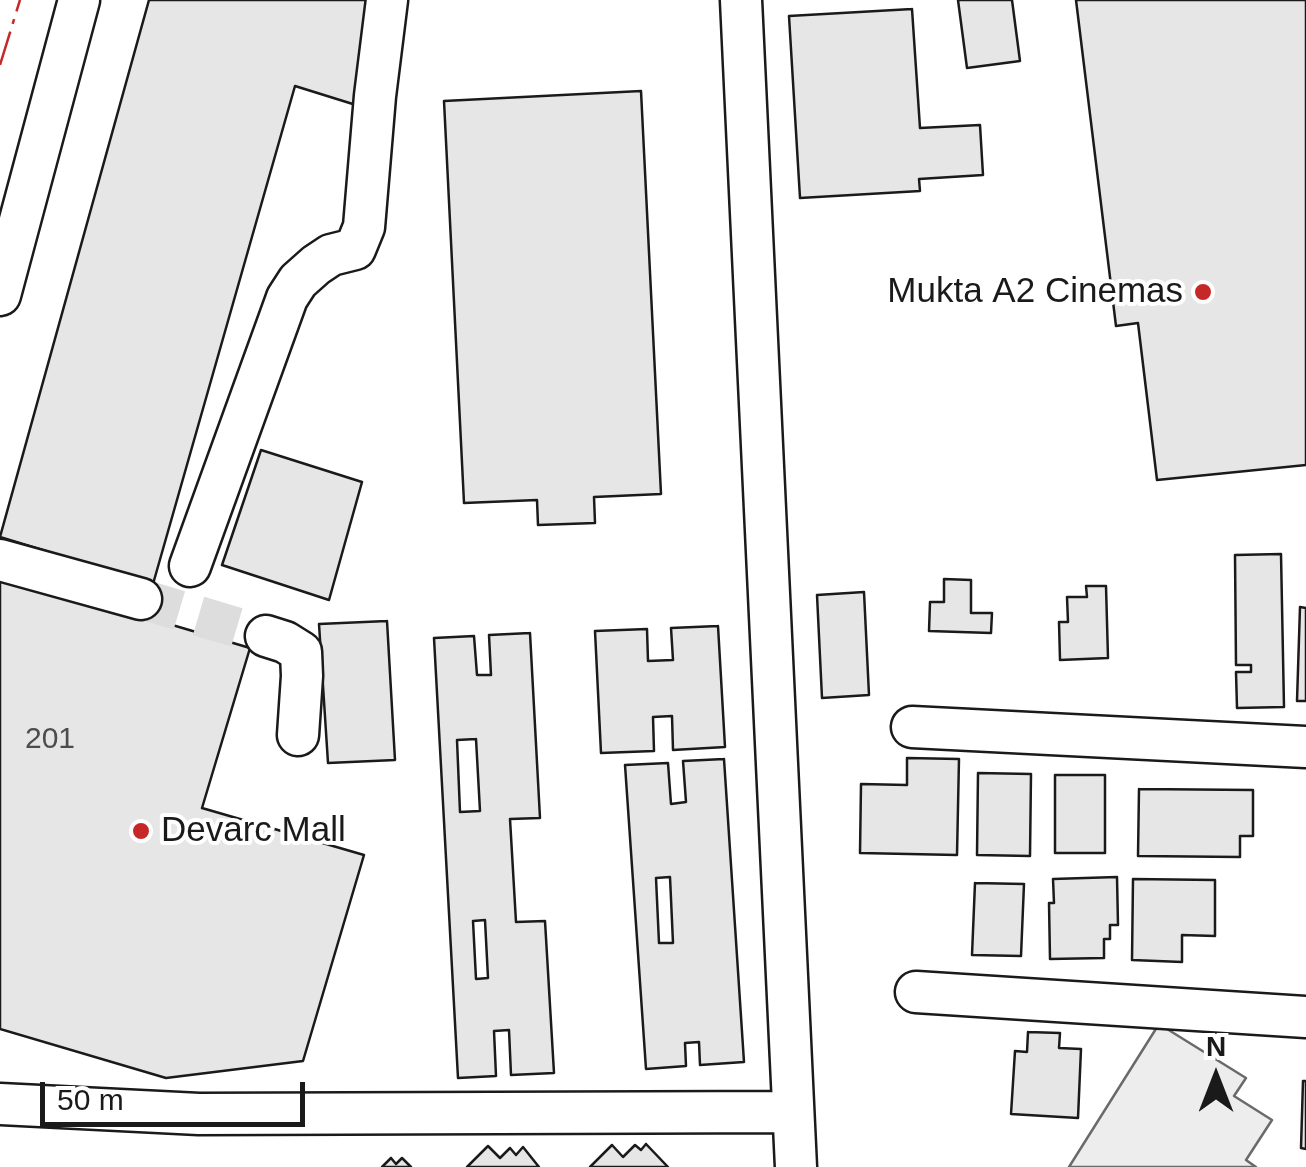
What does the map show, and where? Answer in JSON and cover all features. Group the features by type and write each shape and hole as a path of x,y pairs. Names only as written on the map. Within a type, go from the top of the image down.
{"street":[{"path":"0,295 79,0"},
{"path":"190,566 287,298 298,281 331,255 355,249 364,228 387,0"},
{"path":"741,0 796,1167"},
{"path":"0,560 141,599"},
{"path":"266,636 301,652 298,735"},
{"path":"912,728 1306,747"},
{"path":"916,992 1306,1017"},
{"path":"0,1104 199,1114 793,1112"}],"shaded area":[{"path":"1159,1024 1246,1078 1234,1096 1272,1120 1246,1160 1256,1167 1069,1167"}],"building":[{"path":"149,0 373,0 356,105 295,86 153,584 0,537"},
{"path":"958,0 1012,0 1020,61 967,68"},
{"path":"1076,0 1306,0 1306,465 1157,480 1138,323 1116,326"},
{"path":"912,9 920,128 980,125 983,175 919,179 920,191 800,198 789,16"},
{"path":"641,91 661,494 594,497 595,523 538,525 537,500 464,503 444,101"},
{"path":"261,450 362,482 329,600 222,565"},
{"path":"1281,554 1284,707 1237,708 1236,672 1251,672 1251,665 1236,665 1235,555"},
{"name":"Devarc Mall","path":"0,574 250,648 202,808 364,855 303,1061 166,1078 0,1029"},
{"path":"944,579 971,580 971,613 992,613 991,633 929,631 930,602 944,602"},
{"path":"1086,586 1106,586 1108,658 1060,660 1059,622 1068,622 1067,597 1087,597"},
{"path":"864,592 869,695 822,698 817,595"},
{"path":"1300,607 1306,608 1306,701 1297,701"},
{"path":"387,621 395,760 328,763 319,624"},
{"path":"718,626 725,747 673,750 672,716 653,717 654,751 601,753 595,631 647,629 648,661 673,660 671,628"},
{"path":"530,633 540,818 510,819 516,922 545,921 554,1073 511,1075 509,1030 494,1031 496,1076 458,1078 434,638 474,636 477,675 491,675 489,635","holes":["476,739 480,811 460,812 457,740","485,920 488,978 476,979 473,921"]},
{"path":"907,758 959,759 957,855 860,853 861,784 907,785"},
{"path":"724,759 744,1062 700,1065 699,1042 685,1043 686,1066 646,1069 625,765 668,763 671,804 686,802 683,761","holes":["670,877 673,943 659,943 656,878"]},
{"path":"978,773 1031,774 1030,856 977,855"},
{"path":"1055,775 1105,775 1105,853 1055,853"},
{"path":"1139,789 1253,790 1253,836 1240,836 1240,857 1138,856"},
{"path":"1117,877 1118,925 1110,925 1110,939 1104,939 1104,958 1050,959 1049,903 1054,903 1053,879"},
{"path":"1133,879 1215,880 1215,936 1182,935 1182,962 1132,960"},
{"path":"975,883 1024,884 1021,956 972,955"},
{"path":"1028,1032 1060,1033 1059,1048 1081,1049 1078,1118 1011,1114 1015,1051 1027,1052"},
{"path":"1306,1081 1306,1149 1301,1148"},
{"path":"646,1144 668,1167 590,1167 612,1145 623,1157 635,1145 641,1150"},
{"path":"488,1146 500,1158 510,1148 516,1155 523,1147 539,1167 467,1167"},
{"path":"391,1158 396,1164 402,1158 411,1167 382,1167"}],"tunnel":[{"path":"141,599 266,636"}],"power":[{"path":"0,65 20,0"}],"place":[{"name":"Mukta A2 Cinemas","path":"1203,292"},
{"name":"Devarc Mall","path":"141,831"}]}
